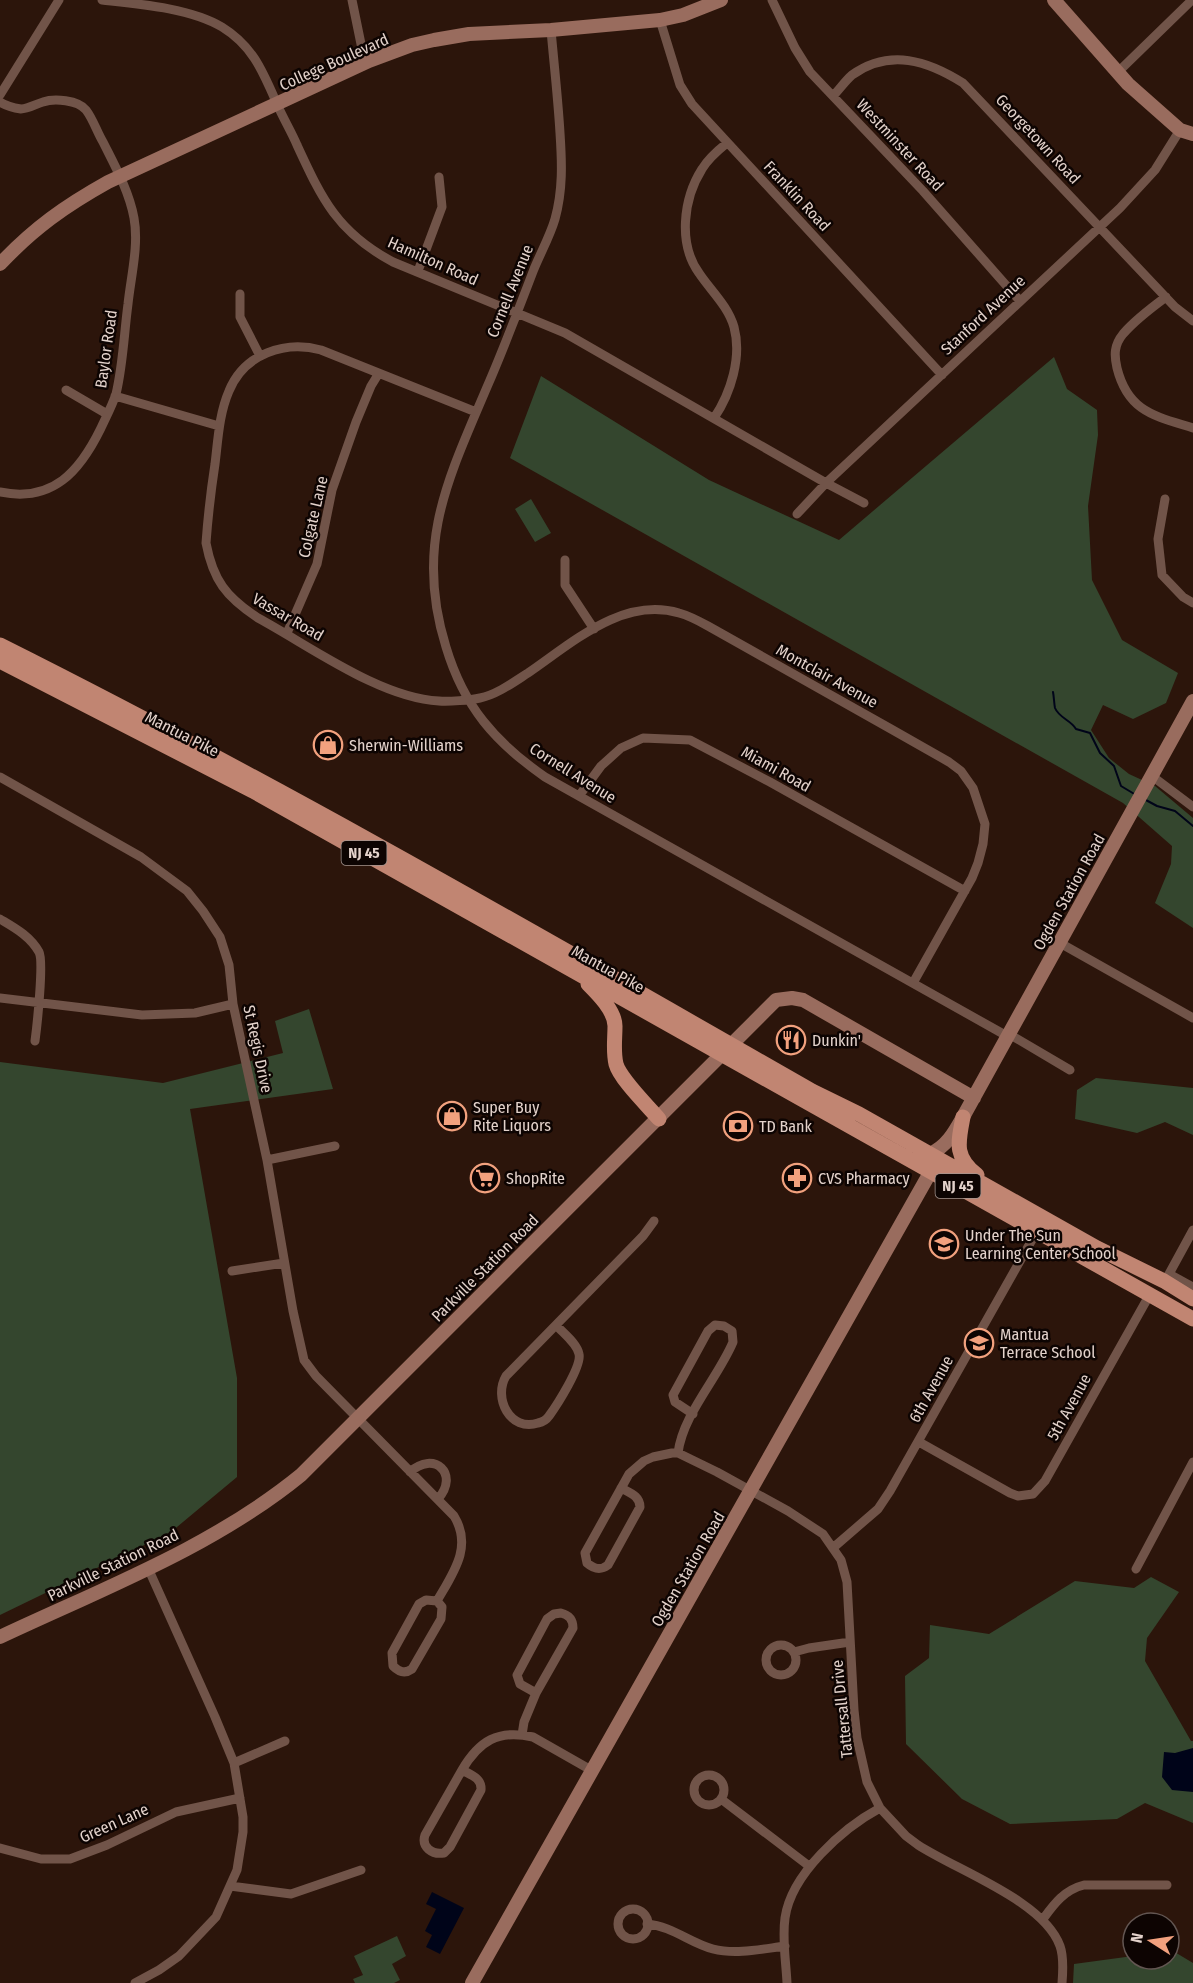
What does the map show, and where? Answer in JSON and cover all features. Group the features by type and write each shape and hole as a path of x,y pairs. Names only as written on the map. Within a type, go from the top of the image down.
{"main road":[{"name":"Mantua Pike","path":"0,645 230,764 464,893 931,1171 1193,1319"},
{"name":"Mantua Pike","path":"0,661 253,791 572,970 930,1154 1097,1248 1166,1277 1193,1299"},
{"path":"572,970 608,1007 616,1024 613,1043 616,1066 635,1093 659,1119"},
{"path":"963,1117 959,1154 974,1173 1091,1240 1097,1248"}],"street":[{"path":"0,95 59,0"},
{"name":"Hamilton Road","path":"102,0 197,15 223,28 250,52 264,72 312,179 330,210 371,250 393,262 565,333 864,503"},
{"path":"352,0 362,44 369,62"},
{"name":"College Boulevard","path":"0,264 40,225 73,202 108,182 369,62 412,45 469,34 551,30 660,20 683,15 721,0"},
{"name":"Westminster Road","path":"772,0 803,62 923,191 1020,301"},
{"path":"1054,0 1128,84 1186,132"},
{"path":"1118,72 1192,0"},
{"name":"Franklin Road","path":"660,20 680,85 692,105 942,375"},
{"name":"Cornell Avenue","path":"551,30 562,174 560,199 546,243 445,490 439,513 433,561 436,606 441,633 466,699 501,742 532,768 1070,1070"},
{"name":"Georgetown Road","path":"833,96 852,76 876,64 901,60 921,62 963,82 1166,297 1193,321"},
{"name":"Baylor Road","path":"0,102 23,109 45,101 70,101 84,108 121,178 130,202 135,230 122,356 115,396 107,414 84,458 62,482 32,495 19,496 0,492"},
{"name":"Stanford Avenue","path":"797,514 826,483 1099,227 1155,170 1186,132"},
{"path":"714,418 723,405 731,385 735,357 734,327 725,309 693,262 689,252 685,221 689,198 701,170 727,143"},
{"path":"418,271 442,207 439,177"},
{"path":"240,294 240,317 260,356"},
{"path":"1166,297 1147,311 1122,335 1113,353 1120,378 1131,400 1152,414 1193,428"},
{"name":"Vassar Road","path":"466,699 423,700 376,685 240,606 225,591 215,576 206,543 219,426 230,389 237,376 260,356 281,347 311,347 476,412"},
{"name":"Colgate Lane","path":"287,633 317,564 332,490 360,413 379,373"},
{"path":"66,390 107,414"},
{"path":"115,396 219,426"},
{"path":"1165,499 1158,539 1162,575 1183,597 1193,603"},
{"path":"565,560 565,585 594,629"},
{"name":"Montclair Avenue","path":"466,699 481,698 500,690 618,615 636,610 654,609 677,612 690,617 949,762 960,771 973,788 985,824 983,844 978,863 965,891 913,982"},
{"name":"Ogden Station Road","path":"930,1154 941,1149 948,1142 963,1117 1193,701"},
{"name":"Miami Road","path":"579,796 601,766 621,748 643,738 690,740 965,891"},
{"path":"1152,776 1193,807"},
{"name":"St Regis Drive","path":"0,777 141,857 188,891 213,925 226,950 229,964 233,1004 267,1160 284,1263 304,1360 316,1376 438,1499 459,1524 463,1545 457,1567 437,1601"},
{"path":"0,919 25,934 40,954 41,974 35,1041"},
{"path":"1060,943 1193,1018"},
{"path":"0,998 142,1015 195,1013 233,1004"},
{"name":"Parkville Station Road","path":"0,1637 148,1568 216,1533 254,1510 301,1475 776,1000 792,998 803,1000 974,1098"},
{"path":"267,1160 335,1146"},
{"name":"Ogden Station Road","path":"472,1983 931,1171"},
{"path":"556,1325 577,1348 578,1366 549,1416 536,1424 521,1423 508,1415 503,1406 501,1390 509,1371 643,1236 654,1221"},
{"path":"1193,1230 1166,1277 1193,1287"},
{"name":"6th Avenue","path":"834,1547 878,1509 919,1442 1037,1231"},
{"path":"232,1271 284,1263"},
{"name":"5th Avenue","path":"919,1442 1018,1496 1037,1492 1150,1294"},
{"path":"621,1488 638,1498 640,1507 608,1565 604,1568 595,1568 587,1563 585,1553 621,1488 629,1474 644,1461 653,1457 678,1453 682,1434 733,1342 732,1331 724,1326 716,1325 708,1331 674,1395 675,1402 693,1414"},
{"name":"Tattersall Drive","path":"678,1453 709,1467 808,1523 823,1534 834,1547 841,1560 847,1582 857,1738 867,1782 880,1808 906,1836 918,1845 1016,1900 1042,1919 1051,1929 1061,1947 1062,1983"},
{"path":"1136,1569 1193,1462"},
{"path":"410,1472 424,1463 436,1464 442,1469 447,1480 444,1492 438,1499"},
{"path":"135,1983 179,1956 216,1917 237,1870 243,1832 234,1763 148,1568"},
{"path":"426,1600 437,1601 442,1607 441,1619 414,1666 407,1671 400,1671 393,1666 392,1653 419,1604 426,1600"},
{"path":"522,1735 524,1722 536,1693 571,1633 573,1622 564,1614 554,1614 547,1619 517,1675 520,1684 536,1693"},
{"path":"794,1652 850,1642"},
{"path":"462,1770 478,1779 481,1783 481,1790 447,1851 440,1854 435,1853 423,1844 425,1835 462,1770 474,1751 486,1742 502,1736 522,1735 540,1741 591,1770"},
{"path":"234,1763 285,1741"},
{"name":"Green Lane","path":"0,1848 41,1859 70,1859 176,1812 240,1798"},
{"path":"721,1799 809,1866"},
{"path":"787,1983 785,1917 795,1886 809,1866 836,1840 880,1808"},
{"path":"230,1886 291,1894 361,1870"},
{"path":"1042,1919 1057,1900 1073,1888 1084,1885 1167,1885"},
{"path":"647,1924 667,1927 696,1943 724,1951 785,1946"}],"green space":[{"path":"1054,357 1067,389 1097,410 1098,435 1088,506 1092,580 1122,640 1178,673 1166,703 1133,719 1103,705 1091,730 1109,758 1129,774 1155,786 1193,818 1193,928 1155,903 1171,864 1172,846 1123,803 510,458 541,376 709,480 839,540"},
{"path":"531,499 551,533 535,542 515,509"},
{"path":"309,1009 333,1089 190,1109 237,1378 237,1477 171,1532 0,1615 0,1062 163,1083 283,1053 275,1021"},
{"path":"1096,1078 1193,1088 1193,1135 1165,1122 1137,1133 1075,1119 1077,1090"},
{"path":"1151,1577 1179,1592 1147,1638 1145,1661 1193,1741 1193,1823 1145,1803 1117,1819 1010,1824 962,1799 906,1744 905,1676 929,1658 930,1625 989,1634 1075,1581 1134,1588"},
{"path":"397,1936 406,1956 392,1964 400,1980 394,1983 355,1983 353,1979 363,1975 354,1956"},
{"path":"1181,1956 1193,1963 1193,1983 1073,1983 1074,1964 1121,1958 1121,1971 1181,1971"}],"water":[{"path":"1193,1748 1193,1792 1172,1790 1162,1777 1164,1752 1175,1753"},
{"path":"432,1892 464,1908 440,1954 426,1947 432,1935 425,1931 436,1909 426,1904"}],"waterway":[{"path":"1053,692 1057,711 1076,729 1090,733 1100,753 1114,766 1121,786 1136,795"},
{"path":"1144,799 1157,806 1175,811 1193,826"}],"place":[{"name":"Sherwin-Williams","path":"328,745"},
{"name":"Dunkin'","path":"791,1040"},
{"name":"Super Buy Rite Liquors","path":"452,1116"},
{"name":"TD Bank","path":"738,1126"},
{"name":"ShopRite","path":"485,1178"},
{"name":"CVS Pharmacy","path":"797,1178"},
{"name":"Under The Sun Learning Center School","path":"944,1244"},
{"name":"Mantua Terrace School","path":"979,1343"}]}
